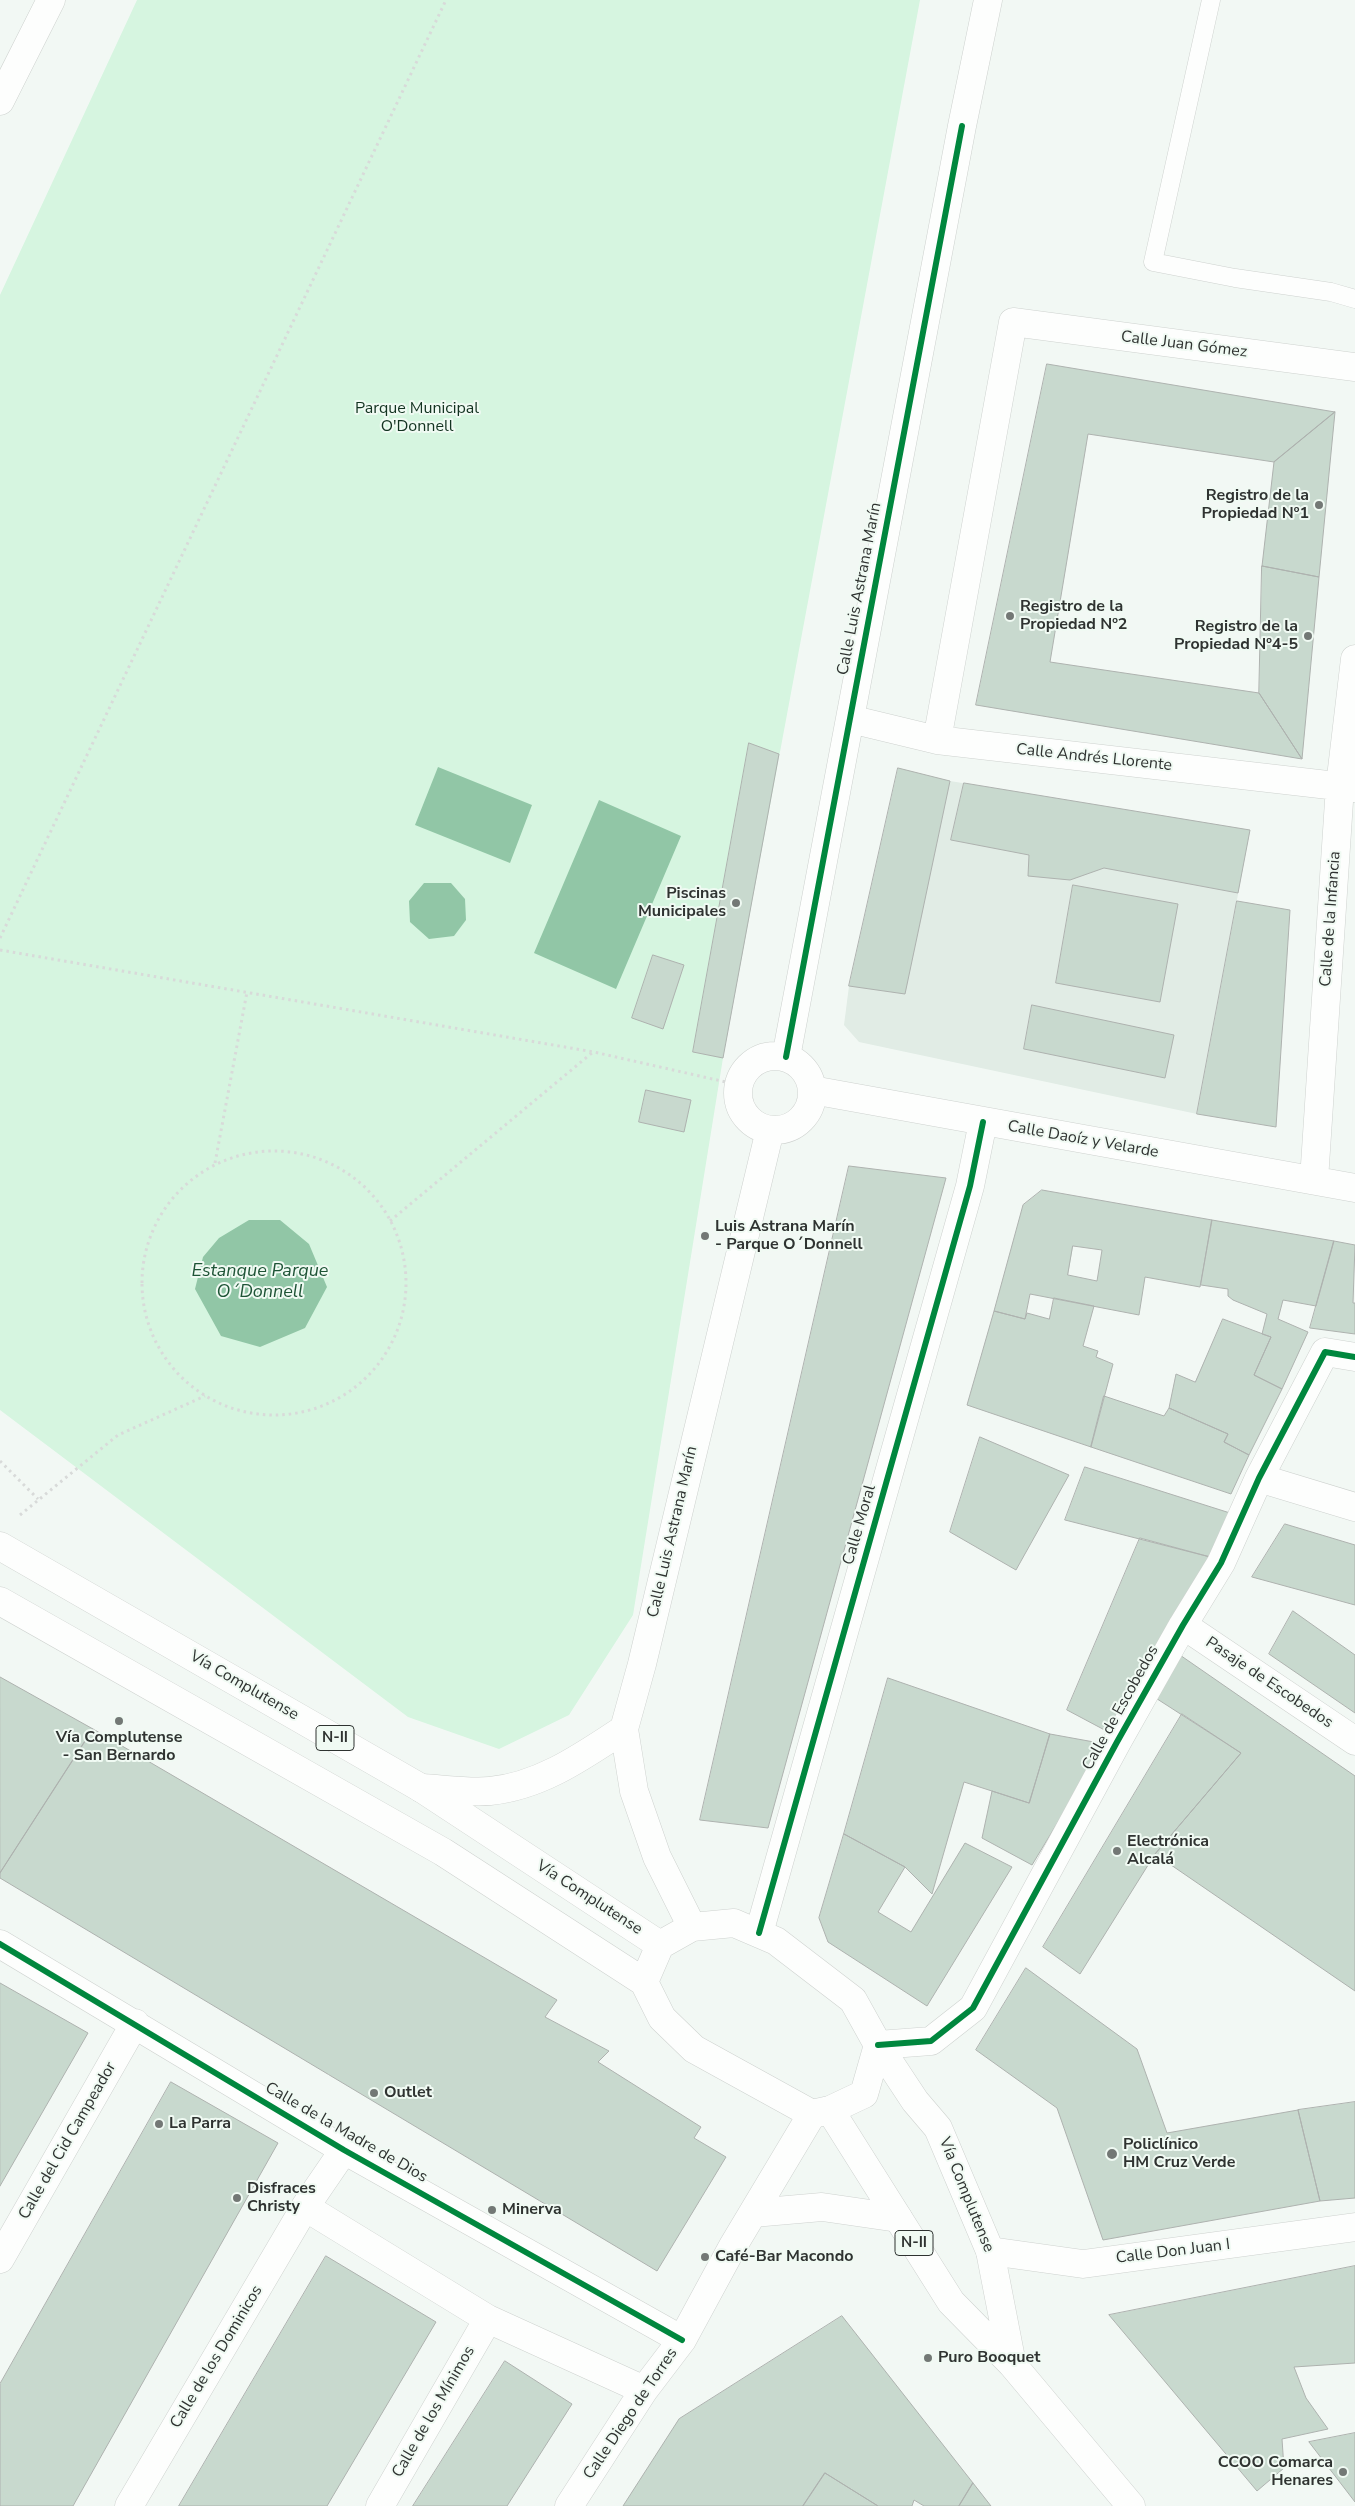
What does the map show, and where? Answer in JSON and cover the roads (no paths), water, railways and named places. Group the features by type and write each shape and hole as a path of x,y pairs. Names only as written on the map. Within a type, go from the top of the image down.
{"street":[{"path":"0,100 51,0"},
{"name":"Calle Luis Astrana Marín","path":"786,1057 962,126 988,0"},
{"name":"Calle Juan Gómez","path":"937,740 1013,322 1355,367"},
{"name":"Calle de la Infancia","path":"1314,1180 1348,787 1355,659"},
{"name":"Calle Andrés Llorente","path":"850,719 937,740 1348,787"},
{"path":"771,1056 786,1057 798,1065 808,1076 812,1090 811,1103 805,1115 795,1124 783,1130 770,1130 756,1124 745,1114 738,1100 739,1085 745,1071 756,1061 771,1056"},
{"name":"Calle Daoíz y Velarde","path":"812,1090 1355,1188"},
{"name":"Calle Moral","path":"759,1934 970,1186 983,1122"},
{"name":"Calle Luis Astrana Marín","path":"692,1927 656,1857 634,1791 624,1729 642,1664 770,1130"},
{"name":"Calle de Escobedos","path":"878,2044 930,2041 973,2008 1183,1625 1221,1563 1259,1478 1325,1352 1355,1357"},
{"path":"1259,1478 1355,1506"},
{"name":"Vía Complutense","path":"0,1546 421,1788 660,1945"},
{"path":"0,1602 443,1852 644,1982 662,2018 694,2049 821,2112 864,2094 878,2044"},
{"name":"Pasaje de Escobedos","path":"1183,1625 1355,1741"},
{"path":"421,1788 490,1791 541,1779 624,1729"},
{"name":"Vía Complutense","path":"692,1927 734,1923 776,1941 853,2000 878,2044 914,2100 938,2128 990,2251 1012,2364"},
{"path":"644,1982 660,1945 692,1927"},
{"name":"Calle de la Madre de Dios","path":"0,1944 135,2023 344,2150 682,2340"},
{"name":"Calle del Cid Campeador","path":"0,2260 135,2023"},
{"name":"Vía Complutense","path":"821,2112 898,2218 950,2302 1012,2364 1131,2506"},
{"name":"Calle Diego de Torres","path":"569,2506 644,2390 682,2340 753,2213 821,2112"},
{"name":"Calle de la Madre de Dios","path":"305,2207 344,2150"},
{"path":"305,2207 488,2319 644,2390"},
{"name":"Calle de los Dominicos","path":"129,2506 305,2207"},
{"path":"753,2213 822,2207 898,2218"},
{"name":"Calle Don Juan I","path":"990,2251 1083,2264 1355,2227"},
{"name":"Calle de los Mínimos","path":"380,2506 488,2319"}],"lane":[{"path":"1211,0 1153,262 1235,278 1331,292 1355,299"}],"water":[{"path":"438,767 532,805 510,863 415,825"},
{"path":"599,800 681,836 616,989 534,953"},
{"path":"424,883 451,883 465,899 466,920 454,936 429,939 410,922 409,901"},
{"name":"Estanque Parque O´Donnell","path":"249,1220 280,1220 309,1244 327,1287 305,1328 260,1347 221,1336 195,1289 203,1257 219,1238"}],"place":[{"name":"Registro de la Propiedad Nº1","path":"1319,505"},
{"name":"Registro de la Propiedad Nº2","path":"1010,616"},
{"name":"Registro de la Propiedad Nº4-5","path":"1308,636"},
{"name":"Piscinas Municipales","path":"736,903"},
{"name":"Luis Astrana Marín - Parque O´Donnell","path":"705,1236"},
{"name":"Vía Complutense - San Bernardo","path":"119,1721"},
{"name":"Electrónica Alcalá","path":"1117,1851"},
{"name":"Outlet","path":"374,2093"},
{"name":"La Parra","path":"159,2124"},
{"name":"Policlínico HM Cruz Verde","path":"1112,2154"},
{"name":"Disfraces Christy","path":"237,2198"},
{"name":"Minerva","path":"492,2210"},
{"name":"Café-Bar Macondo","path":"705,2257"},
{"name":"Puro Booquet","path":"928,2358"},
{"name":"CCOO Comarca Henares","path":"1343,2472"}],"park label":[{"name":"Parque Municipal O'Donnell","path":"417,418"}]}
